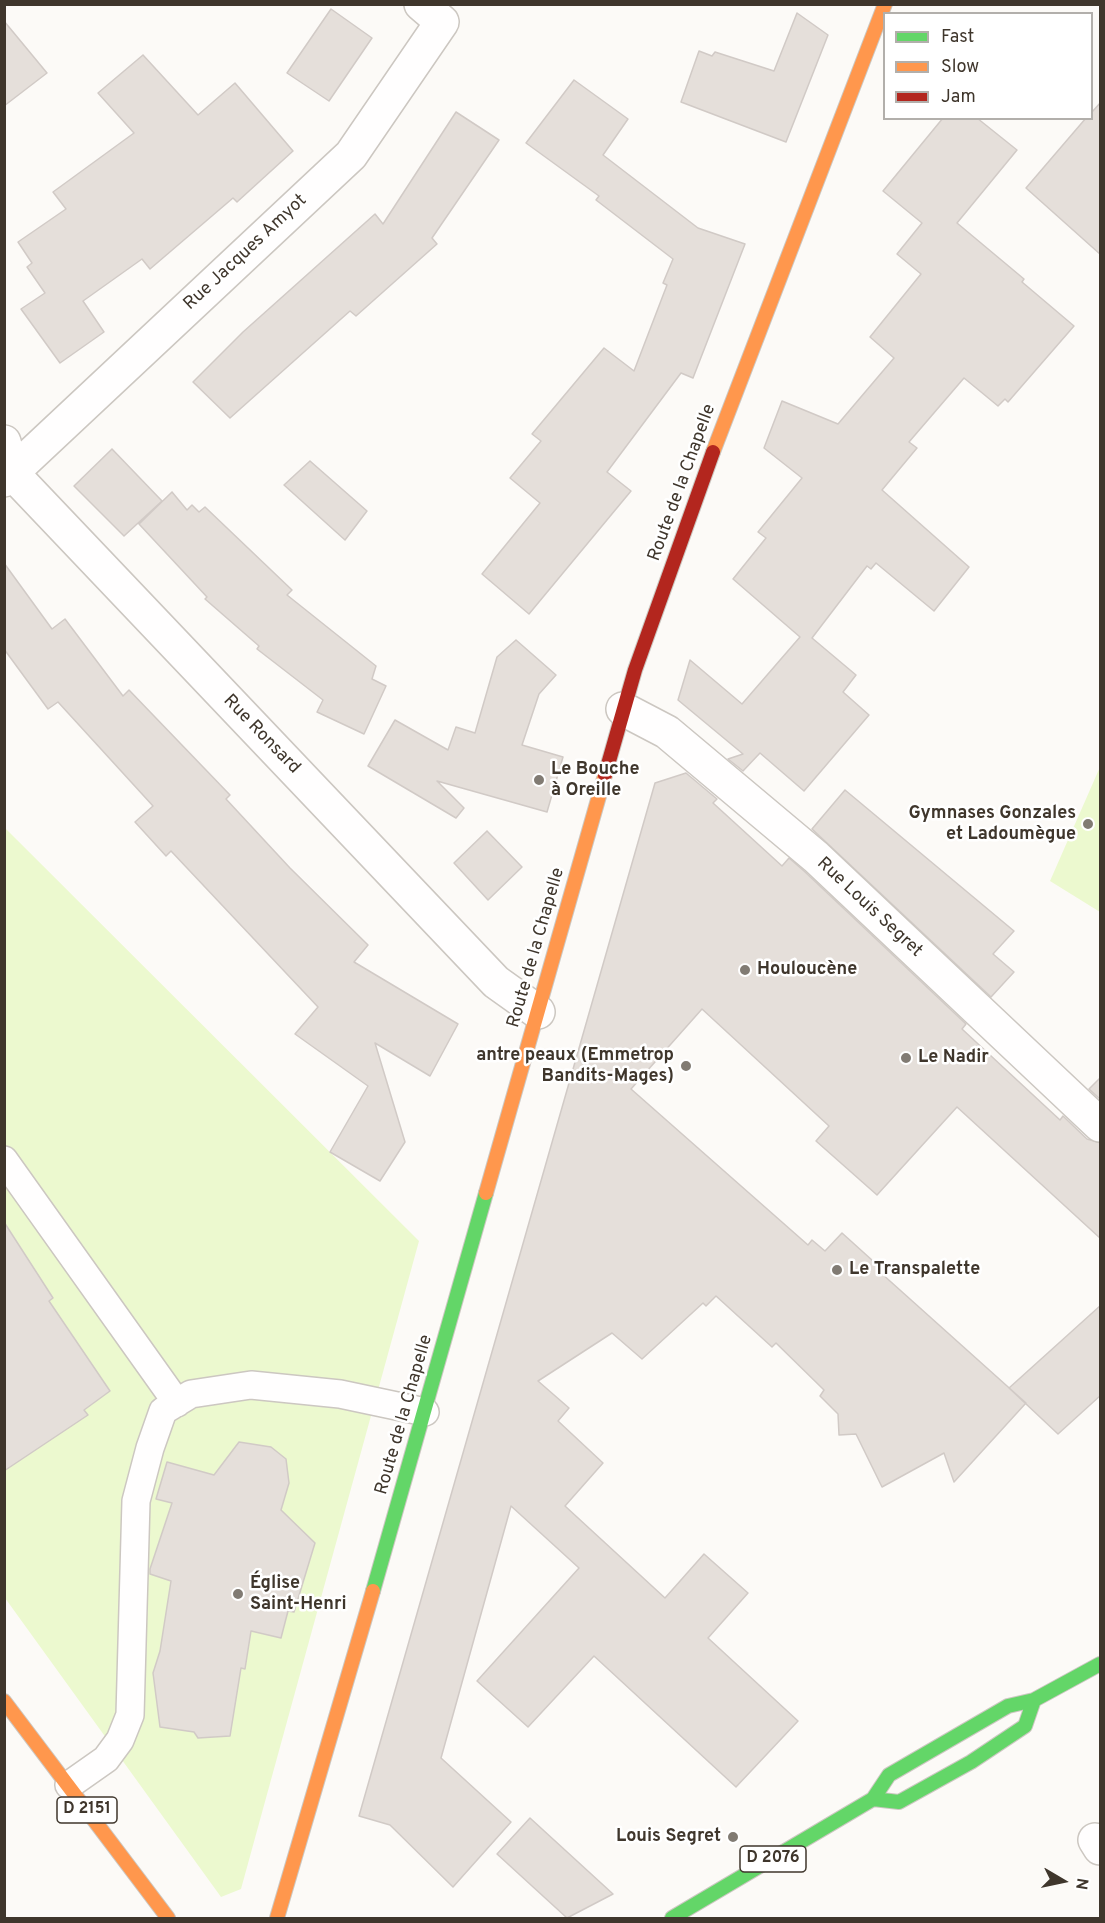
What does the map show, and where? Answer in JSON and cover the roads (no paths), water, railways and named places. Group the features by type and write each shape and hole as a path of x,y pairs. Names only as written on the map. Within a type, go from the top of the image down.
{"main road":[{"name":"Route de la Chapelle","path":"277,1918 425,1412 515,1086 624,709 688,517 885,4"},
{"name":"D 2076","path":"672,1918 873,1799 889,1775 1008,1706 1034,1700 1101,1664"},
{"path":"873,1799 899,1802 971,1762 1025,1726 1034,1700"},
{"name":"D 2151","path":"4,1701 168,1918"}],"street":[{"name":"Rue Jacques Amyot","path":"9,477 351,154 442,22 421,4"},
{"name":"Rue Ronsard","path":"4,442 9,477 495,982 538,1012"},
{"name":"Rue Louis Segret","path":"624,709 667,732 816,857 1101,1125"}],"lane":[{"path":"4,1160 177,1403"},
{"path":"69,1785 106,1760 120,1740 130,1715 136,1501 163,1411 191,1394 251,1385 340,1394 425,1412"}],"place":[{"name":"Le Bouche à Oreille","path":"539,780"},
{"name":"Gymnases Gonzales et Ladoumègue","path":"1088,824"},
{"name":"Houloucène","path":"745,970"},
{"name":"Le Nadir","path":"906,1058"},
{"name":"antre peaux (Emmetrop Bandits-Mages)","path":"686,1066"},
{"name":"Le Transpalette","path":"837,1270"},
{"name":"Église Saint-Henri","path":"238,1594"},
{"name":"Louis Segret","path":"733,1837"}]}
